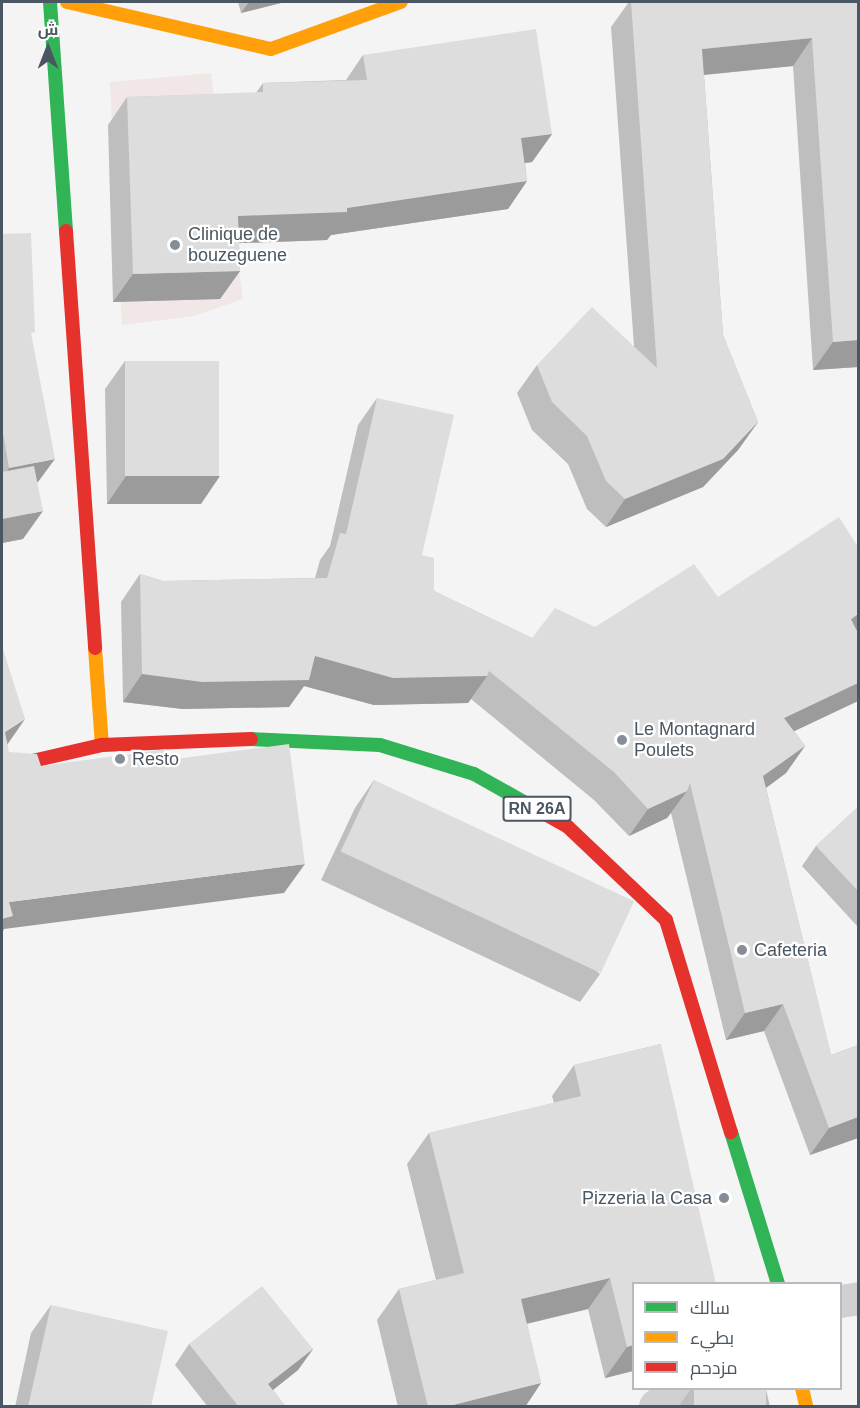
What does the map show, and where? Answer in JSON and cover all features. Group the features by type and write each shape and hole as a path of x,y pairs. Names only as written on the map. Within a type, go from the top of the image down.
{"main road":[{"path":"50,2 102,745"},
{"path":"67,2 271,49 402,2"},
{"name":"RN 26A","path":"2,768 102,745 241,738 380,745 474,774 568,827 666,920 777,1282"},
{"path":"802,1390 806,1407"}],"street":[{"path":"842,1301 858,1298"},
{"path":"655,1407 674,1390"}],"shaded area":[{"name":"Clinique de bouzeguene","path":"211,73 243,299 194,316 122,325 110,82"}],"building":[{"path":"631,2 858,2 858,340 833,342 812,38 702,49 723,335 758,422 723,459 625,499 606,481 587,436 552,402 537,365 592,307 657,368"},
{"path":"536,29 552,134 521,138 527,181 347,208 347,212 238,216 240,271 133,274 127,97 263,92 263,83 367,80 363,55"},
{"path":"31,233 35,332 31,333 55,459 9,468 2,427 2,234"},
{"path":"125,361 219,361 219,476 125,476"},
{"path":"377,398 454,415 422,555 434,558 434,591 532,638 555,608 595,627 694,564 718,597 839,517 858,547 858,614 851,619 858,633 858,683 784,718 805,746 763,776 831,1055 858,1045 858,1117 829,1128 783,1004 745,1013 690,783 687,791 648,809 614,772 489,671 487,676 393,678 315,656 309,680 202,682 142,674 140,574 163,581 327,578 340,533 346,534"},
{"path":"34,466 43,511 2,519 2,472"},
{"path":"2,646 25,719 5,732 9,752 37,754 41,766 167,749 168,760 289,744 305,864 9,902 13,916 2,919"},
{"path":"374,780 634,901 601,973 341,852"},
{"path":"858,807 858,891 816,846"},
{"path":"661,1044 716,1282 632,1282 632,1345 627,1347 610,1278 521,1299 541,1383 445,1407 428,1407 399,1289 464,1273 429,1133 581,1096 574,1065"},
{"path":"262,1286 313,1349 268,1384 286,1407 239,1407 189,1344"},
{"path":"51,1305 168,1331 151,1407 28,1407"},
{"path":"694,1390 766,1390 766,1406 694,1406"}],"traffic: fast":[{"path":"50,2 66,231"},
{"path":"251,739 380,745 474,774 545,814"},
{"path":"731,1132 777,1282"}],"traffic: slow":[{"path":"67,2 271,49 401,2"},
{"path":"95,648 102,745"},
{"path":"802,1390 806,1406"}],"traffic: jam":[{"path":"66,231 95,648"},
{"path":"2,768 102,745 251,739"},
{"path":"545,814 568,827 666,920 731,1132"}],"place":[{"name":"Clinique de bouzeguene","path":"175,245"},
{"name":"Le Montagnard Poulets","path":"622,740"},
{"name":"Resto","path":"120,759"},
{"name":"Cafeteria","path":"742,950"},
{"name":"Pizzeria la Casa","path":"724,1198"}]}
